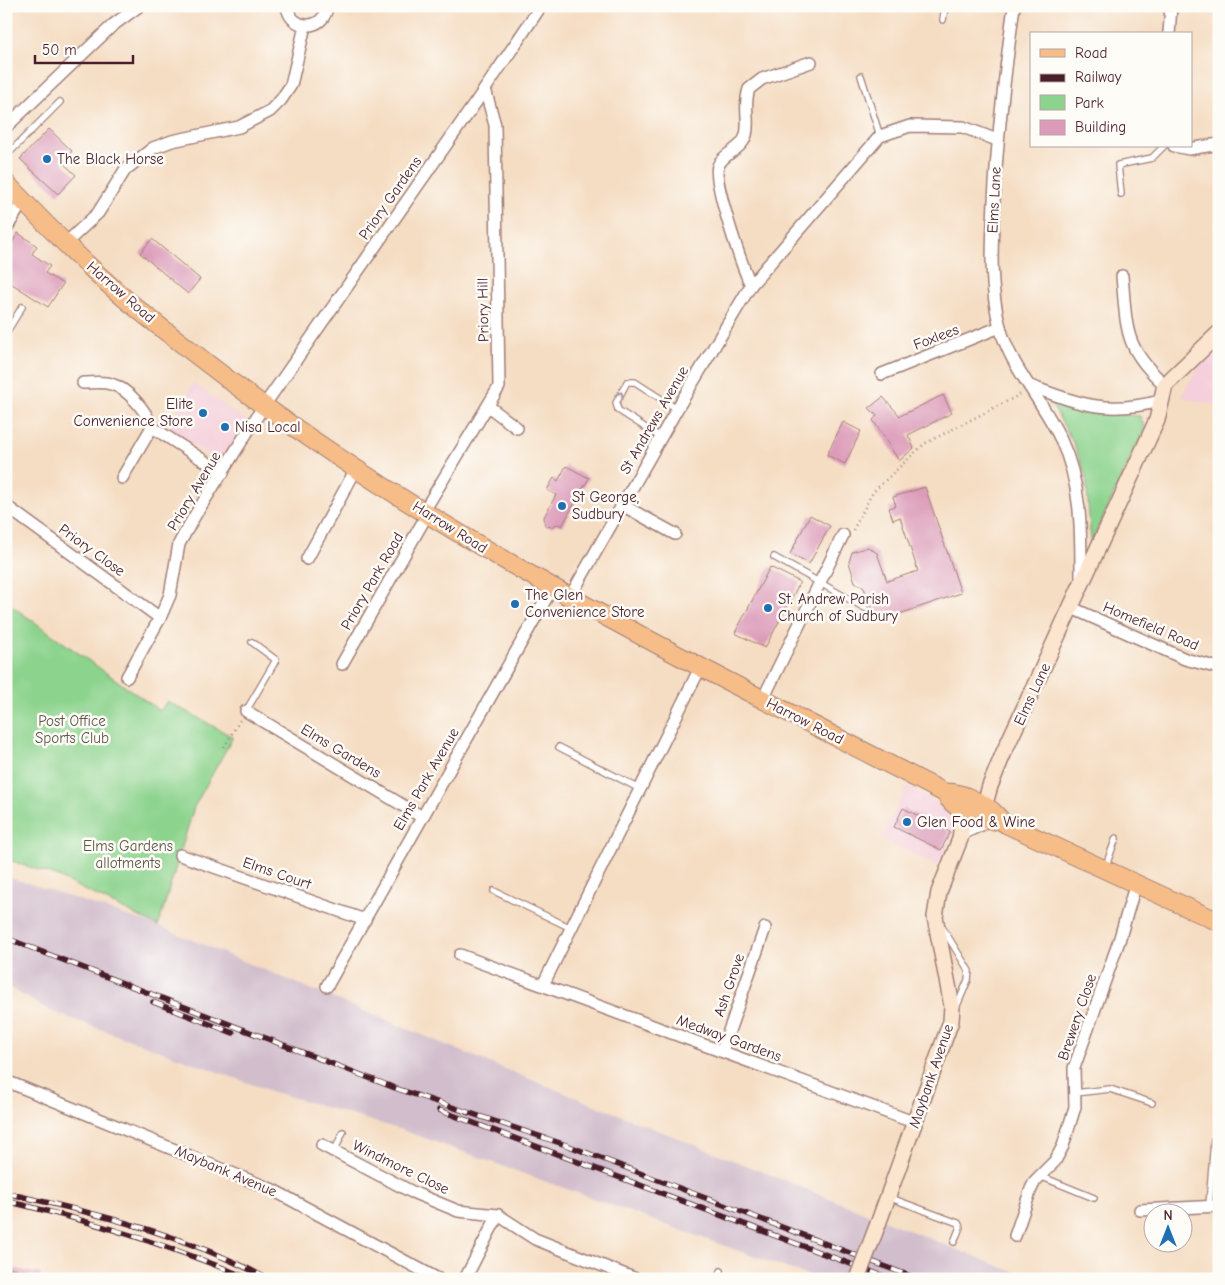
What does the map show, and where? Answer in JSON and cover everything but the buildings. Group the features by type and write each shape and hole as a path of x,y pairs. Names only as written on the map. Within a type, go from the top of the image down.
{"main road":[{"name":"Harrow Road","path":"6,183 116,292 263,407 356,469 552,588 945,793 950,802 964,810 990,816"},
{"name":"Harrow Road","path":"945,793 955,791 990,816 1135,886 1219,922"}],"street":[{"path":"6,127 113,26 139,6"},
{"path":"287,6 288,13 294,21 305,26 315,24 322,19 327,6"},
{"name":"Priory Gardens","path":"263,407 485,90 541,6"},
{"name":"Elms Lane","path":"1014,6 997,140 992,288 1000,328 1012,358 1061,439 1075,476 1082,520 1081,582"},
{"path":"1169,32 1171,6"},
{"path":"66,243 98,214 125,170 153,148 172,141 239,127 270,111 281,100 291,85 305,26"},
{"path":"751,284 741,263 719,182 717,167 721,160 738,147 746,134 745,106 749,89 762,79 811,62"},
{"name":"Priory Hill","path":"426,512 499,387 496,125 485,90"},
{"path":"880,136 910,126 963,127 997,140"},
{"name":"St Andrews Avenue","path":"570,597 660,437 751,284 880,136"},
{"path":"1184,148 1189,149 1219,144"},
{"path":"6,230 23,201"},
{"path":"1122,276 1128,336 1135,353 1165,385 1219,332"},
{"name":"Foxlees","path":"882,374 1000,328"},
{"path":"83,382 112,384 132,398 148,416 152,427 223,473"},
{"name":"Elms Lane","path":"990,816 990,786 1004,752 1072,608 1081,582 1157,420 1165,385"},
{"path":"1030,386 1083,405 1107,408 1134,408 1160,401"},
{"path":"488,406 517,428"},
{"name":"Priory Avenue","path":"127,677 160,618 170,595 179,544 194,516 223,473 263,407"},
{"path":"122,478 152,427"},
{"path":"307,559 356,469"},
{"path":"622,505 675,534"},
{"name":"Priory Close","path":"6,506 160,618"},
{"name":"Priory Park Road","path":"342,664 426,512"},
{"path":"763,699 843,535"},
{"name":"Elms Park Avenue","path":"327,986 552,588"},
{"name":"Homefield Road","path":"1072,608 1185,659 1219,668"},
{"path":"543,985 701,666"},
{"name":"Elms Gardens","path":"246,711 422,817"},
{"name":"Maybank Avenue","path":"856,1279 888,1197 951,1020 952,1006 935,917 939,892 960,839 964,810"},
{"path":"960,839 966,832 990,816"},
{"name":"Elms Court","path":"180,855 364,920"},
{"name":"Brewery Close","path":"1016,1236 1031,1189 1040,1176 1055,1161 1063,1146 1075,1107 1074,1068 1119,941 1135,886"},
{"name":"Ash Grove","path":"722,1051 764,928"},
{"name":"Medway Gardens","path":"460,955 905,1119"},
{"name":"Maybank Avenue","path":"6,1081 273,1190 438,1279"},
{"name":"Windmore Close","path":"322,1145 335,1150 412,1192 458,1211 498,1215 535,1239 636,1279"},
{"path":"1140,1210 1214,1206"},
{"path":"465,1279 498,1215"}],"lane":[{"path":"6,10 10,6"},
{"path":"943,20 946,6"},
{"path":"861,76 880,136"},
{"path":"6,156 60,102"},
{"path":"1121,194 1118,165 1152,158 1162,148"},
{"path":"6,333 22,307"},
{"path":"660,437 618,410 616,403 628,382 635,382 677,408"},
{"path":"774,557 864,608"},
{"path":"246,711 276,660 252,642"},
{"path":"559,747 640,789"},
{"path":"1104,870 1116,838"},
{"path":"494,891 571,928"},
{"path":"935,917 968,971 968,980 951,1020"},
{"path":"1075,1093 1110,1089 1152,1103"},
{"path":"335,1150 343,1132"},
{"path":"1214,1140 1214,1206"},
{"path":"1040,1176 1094,1198"},
{"path":"888,1197 958,1223 960,1227 954,1242"},
{"path":"718,1279 721,1271"}],"path":[{"path":"843,535 854,529 873,492 924,444 1019,396 1030,386"},
{"path":"224,747 246,711"}],"shaded area":[{"path":"1219,347 1219,406 1181,397 1202,361"},
{"path":"193,383 249,423 223,465 168,428"},
{"path":"907,786 954,812 956,819 954,831 939,867 881,839"},
{"path":"6,876 158,926 502,1068 1031,1279 817,1279 402,1130 271,1091 53,1012 6,986"}],"green space":[{"path":"1050,401 1087,413 1140,416 1145,428 1091,543 1086,476 1074,444"},
{"path":"6,602 160,711 167,701 233,737 194,807 158,926 56,876 6,859"}],"railway":[{"path":"6,938 395,1088 569,1146 918,1279"},
{"path":"153,1002 233,1033"},
{"path":"439,1110 891,1279"},
{"path":"6,1193 107,1217 140,1227 205,1250 237,1263 268,1279"},
{"path":"6,1201 130,1235 190,1255 250,1279"}],"place":[{"name":"The Black Horse","path":"47,159"},
{"name":"Elite Convenience Store","path":"203,413"},
{"name":"Nisa Local","path":"225,427"},
{"name":"St George, Sudbury","path":"562,506"},
{"name":"The Glen Convenience Store","path":"515,604"},
{"name":"St. Andrew Parish Church of Sudbury","path":"768,608"},
{"name":"Glen Food & Wine","path":"907,822"}],"park label":[{"name":"Post Office Sports Club","path":"72,730"},
{"name":"Elms Gardens allotments","path":"128,854"}]}
